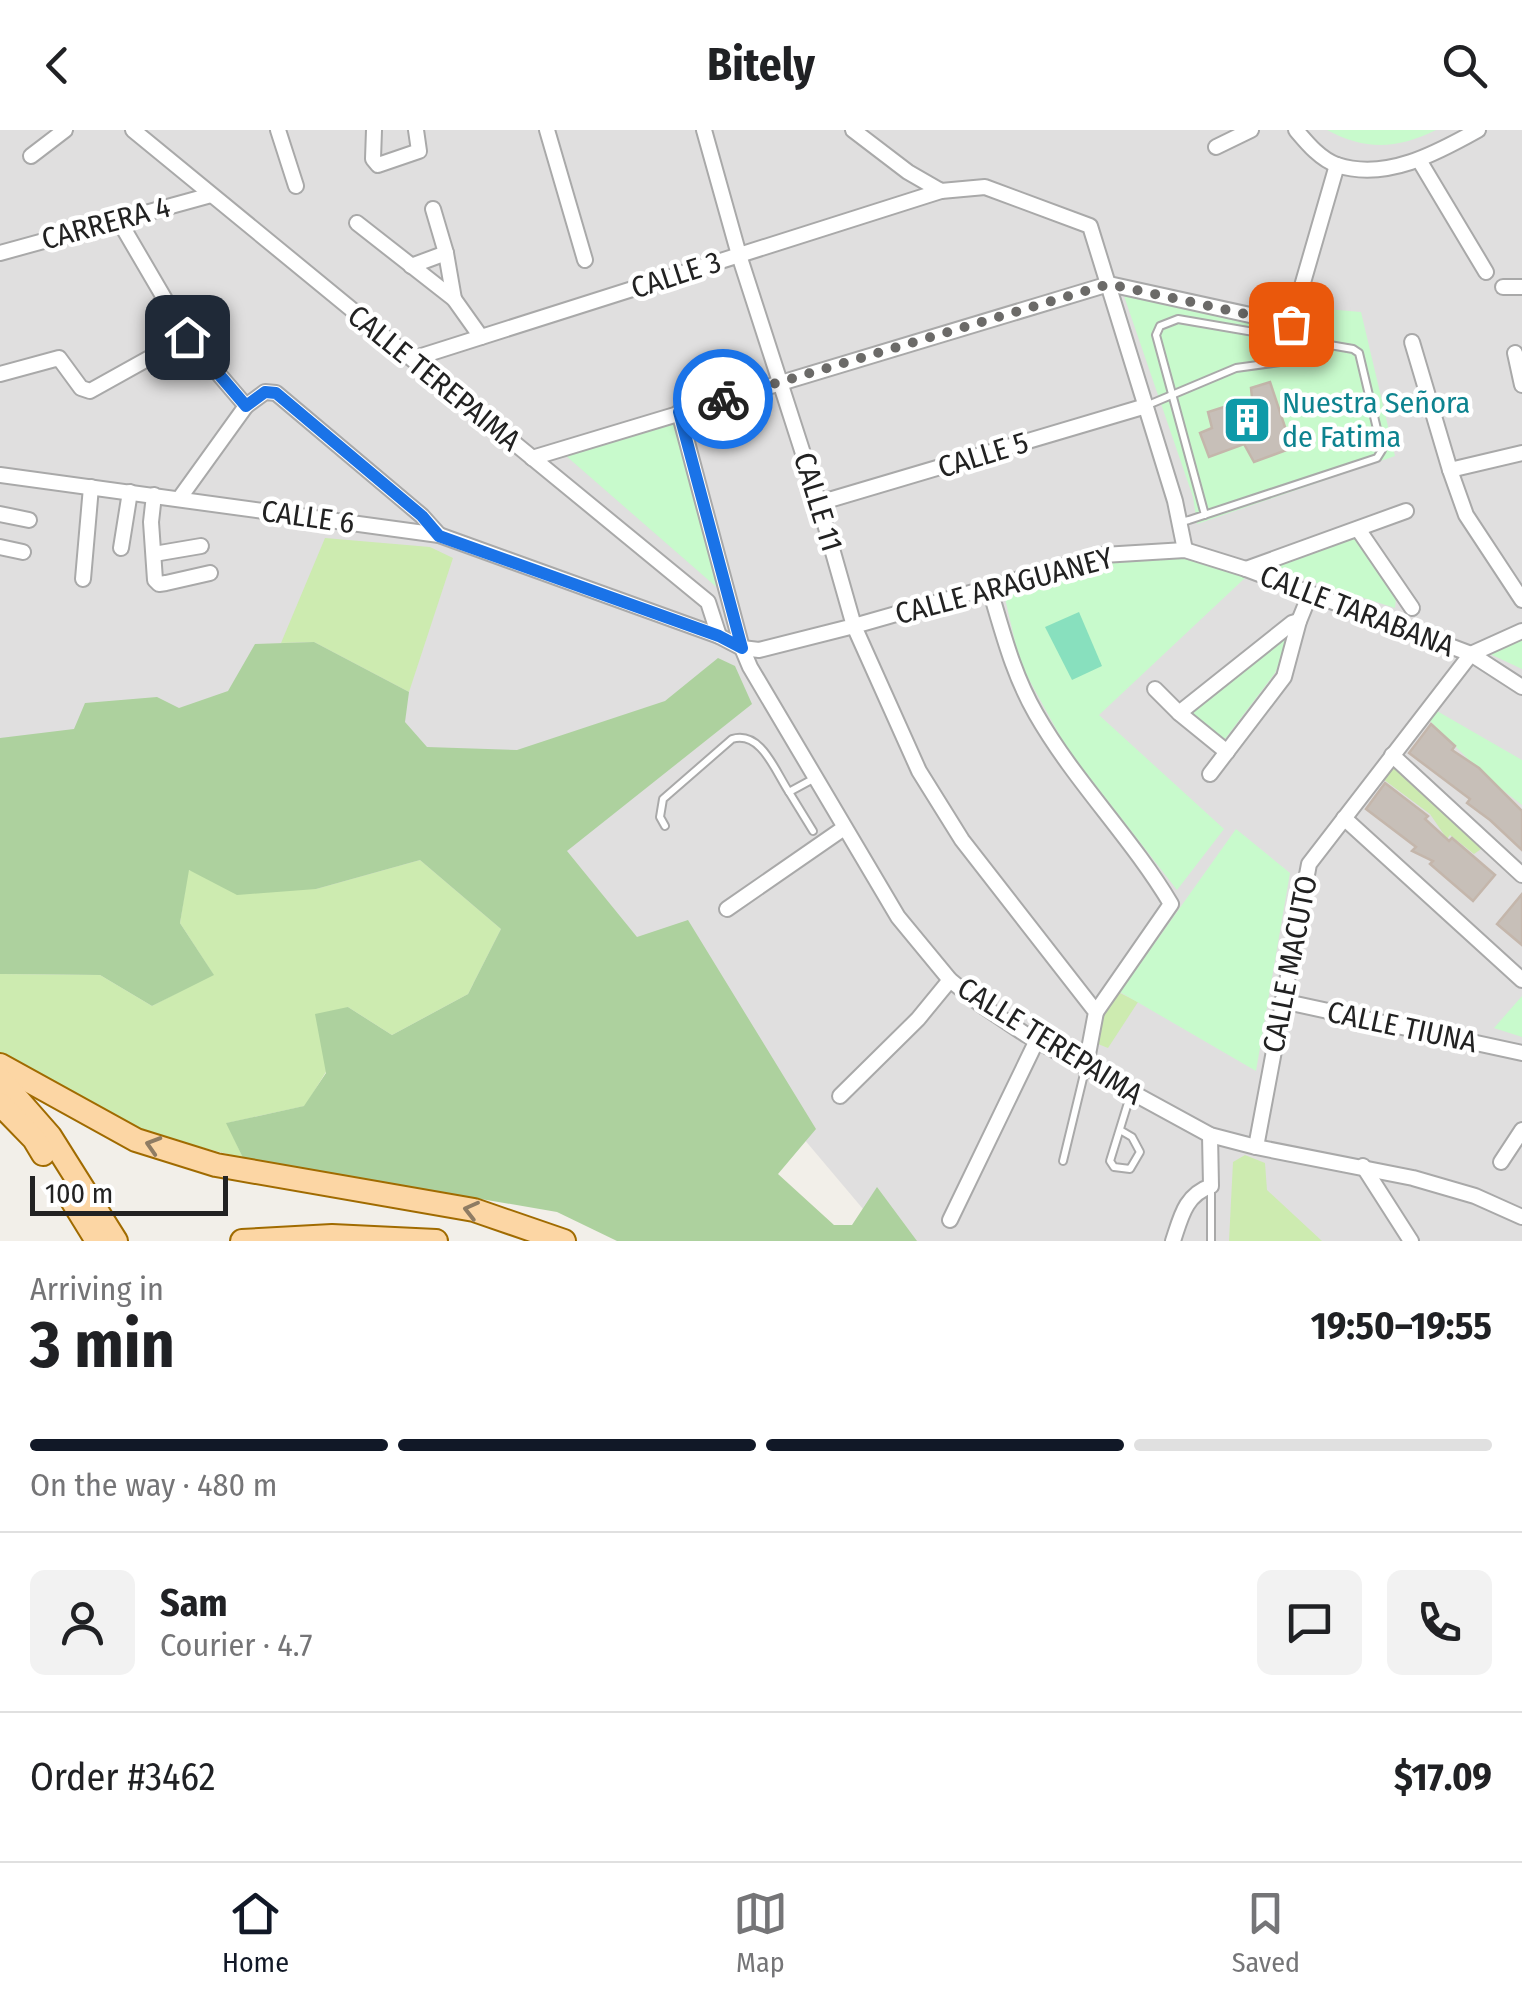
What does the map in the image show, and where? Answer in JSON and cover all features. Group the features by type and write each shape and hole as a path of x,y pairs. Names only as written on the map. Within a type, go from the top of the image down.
{"main road":[{"path":"0,1065 136,1140 216,1165 474,1210 564,1241"},
{"path":"0,1079 50,1136 104,1238"},
{"path":"0,1104 34,1139 104,1238"},
{"path":"242,1241 332,1236 436,1241"}],"street":[{"path":"31,156 65,130"},
{"name":"CALLE TEREPAIMA","path":"133,130 708,602 719,636"},
{"path":"278,130 296,186"},
{"path":"374,130 373,159 378,165 416,154 420,146 416,130"},
{"path":"548,130 586,260"},
{"name":"CALLE 11","path":"704,130 854,626"},
{"path":"853,130 908,172 941,191 985,187 1090,226 1146,406 1185,550"},
{"path":"1216,147 1250,130"},
{"path":"1296,130 1313,149 1337,165 1390,168 1419,160 1478,130"},
{"path":"1419,160 1486,272"},
{"path":"532,458 1109,284 1291,324 1337,165"},
{"name":"CALLE 3","path":"412,359 941,191"},
{"name":"CARRERA 4","path":"0,253 212,195"},
{"path":"433,209 454,298"},
{"path":"118,218 187,337 246,406"},
{"path":"357,223 454,298 481,338"},
{"path":"411,266 446,253"},
{"path":"1503,287 1522,287"},
{"path":"0,374 60,358 81,388 90,391 187,337"},
{"path":"1412,342 1466,516 1522,600"},
{"path":"1515,354 1522,385"},
{"path":"179,498 246,406 265,392 276,393 422,516 439,536"},
{"name":"CALLE 5","path":"819,502 1146,406"},
{"name":"CALLE TEREPAIMA","path":"679,412 742,648 898,917 950,980 1037,1040 1210,1135 1363,1166 1475,1196 1522,1218"},
{"path":"1450,470 1522,453"},
{"name":"CALLE 6","path":"0,475 439,536 719,636"},
{"path":"84,579 92,487"},
{"path":"121,548 130,492"},
{"path":"154,495 151,522 158,584 210,573"},
{"path":"1246,569 1406,511"},
{"path":"0,514 30,520"},
{"path":"1358,528 1412,608"},
{"path":"154,554 201,546"},
{"path":"0,547 23,552"},
{"name":"CALLE ARAGUANEY","path":"1096,1012 962,840 920,771 854,626 1102,555 1185,550"},
{"name":"CALLE TARABANA","path":"1185,550 1471,654 1522,687"},
{"path":"990,590 1012,667 1036,712 1068,765 1146,862 1172,904 1096,1012 1086,1065"},
{"path":"1210,774 1284,677 1310,594"},
{"path":"1178,714 1299,621"},
{"path":"719,636 742,648 759,650 854,626"},
{"path":"1471,654 1522,632"},
{"name":"CALLE MACUTO","path":"1256,1147 1309,864 1471,654"},
{"path":"1154,690 1227,752"},
{"path":"1392,754 1522,875"},
{"path":"1344,818 1522,980"},
{"path":"727,909 844,828"},
{"path":"840,1096 918,1019 950,980"},
{"name":"CALLE TIUNA","path":"1282,1001 1522,1053"},
{"path":"950,1220 1037,1040"},
{"path":"1501,1162 1522,1130"},
{"path":"1174,1241 1184,1208 1193,1195 1211,1186 1210,1135"},
{"path":"1363,1166 1411,1241"}],"lane":[{"path":"1180,523 1205,515 1377,458 1382,450 1363,358 1353,349 1330,345 1168,320 1160,326 1156,334 1205,515"},
{"path":"1146,406 1236,368 1280,362 1330,345"},
{"path":"666,826 660,816 663,799 732,739 741,736 758,743 813,832"},
{"path":"789,792 814,778"},
{"path":"1063,1161 1086,1065"},
{"path":"1120,1130 1132,1137 1140,1152 1130,1169 1114,1167 1110,1161 1131,1092"},
{"path":"1211,1186 1211,1241"}],"shaded area":[{"path":"0,130 1522,130 1522,1241 890,1241 782,1113 0,785"}],"green space":[{"path":"1327,130 1436,130 1408,141 1381,145 1355,142"},
{"path":"1124,296 1295,332 1303,307 1361,312 1395,456 1197,524 1193,497"},
{"path":"673,421 721,591 565,455"},
{"path":"1356,536 1396,598 1395,608 1270,568"},
{"path":"325,538 430,547 453,558 409,692 314,642 281,643"},
{"path":"1187,558 1246,577 1099,715 1224,829 1177,890 1066,747 1020,663 1004,594 1106,563"},
{"path":"1079,612 1102,666 1072,680 1045,627"},
{"path":"1293,630 1275,673 1225,739 1191,713"},
{"path":"1522,635 1522,669 1492,655 1489,648"},
{"path":"314,642 409,692 405,722 427,747 517,750 665,701 718,658 735,666 752,704 567,851 637,937 688,920 816,1129 778,1174 834,1225 852,1225 877,1187 917,1241 617,1241 557,1212 243,1158 226,1123 304,1106 326,1073 315,1014 348,1007 392,1035 468,994 501,929 420,860 316,889 237,895 189,870 180,923 214,975 152,1006 100,975 0,974 0,738 74,729 85,703 157,697 179,708 228,691 255,644"},
{"path":"1437,711 1522,760 1522,805 1487,778 1430,721"},
{"path":"1393,763 1484,847 1474,854 1450,835 1447,839 1430,814 1383,779"},
{"path":"1236,829 1290,873 1256,1071 1120,992"},
{"path":"420,860 501,929 468,994 392,1035 348,1007 326,1072 305,1106 227,1123 243,1158 138,1131 0,1054 0,974 100,975 152,1006 213,974 180,923 188,870 316,889"},
{"path":"1114,990 1138,1002 1108,1048 1098,1044 1098,1013"},
{"path":"1522,996 1522,1037 1494,1028"},
{"path":"1245,1155 1265,1163 1267,1190 1322,1241 1229,1241 1233,1162"}],"building":[{"name":"Nuestra Señora de Fatima","path":"1270,382 1292,448 1254,462 1244,444 1209,457 1200,433 1212,428 1208,412 1252,398 1251,388"},
{"path":"1431,724 1455,746 1452,750 1479,768 1522,811 1522,850 1467,803 1470,799 1409,753"},
{"path":"1385,783 1428,816 1425,819 1449,841 1452,838 1495,875 1473,901 1430,864 1433,861 1412,851 1416,847 1366,809"},
{"path":"1522,894 1522,945 1497,924"}],"way so far":[{"path":"723,399 1109,284 1291,324"}],"place":[{"name":"Nuestra Señora de Fatima","path":"1247,420"}],"route":[{"path":"187,337 246,406 265,392 276,393 422,516 439,536 719,636 742,648 679,412 723,399"}]}
